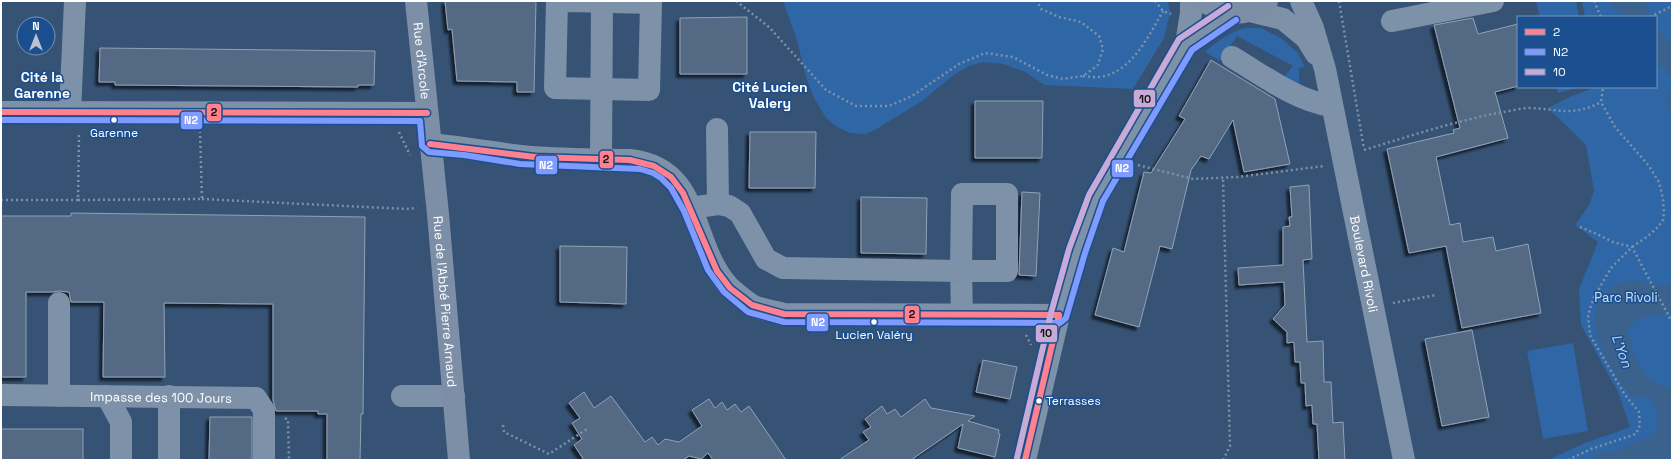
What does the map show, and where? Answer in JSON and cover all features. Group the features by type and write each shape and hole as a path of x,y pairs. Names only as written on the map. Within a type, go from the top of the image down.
{"main road":[{"name":"Rue d'Arcole","path":"416,1 430,144"},
{"path":"1204,1 1215,9 1250,8"},
{"name":"Rue de l'Abbé Pierre Arnaud","path":"430,144 437,204 459,460"}],"street":[{"path":"75,1 75,112"},
{"path":"557,1 556,88 649,90 651,3 568,1"},
{"path":"1025,460 1058,315 1077,251 1096,198 1186,44 1191,14 1191,1"},
{"name":"Boulevard Rivoli","path":"1301,1 1313,28 1325,69 1331,106 1404,460"},
{"path":"1392,21 1493,1"},
{"path":"601,159 602,2"},
{"path":"1186,44 1250,8"},
{"name":"Boulevard Rivoli","path":"1250,8 1283,19 1306,38 1325,69"},
{"path":"1232,57 1291,93 1315,103 1331,106"},
{"path":"1,112 427,113"},
{"path":"717,129 718,204"},
{"path":"430,144 465,147 521,156 642,161 656,166 666,171 678,183 715,266 730,288 752,305 784,314 1058,315"},
{"path":"690,208 718,204 729,206 740,214 766,259 783,268 961,271 962,315"},
{"path":"59,303 59,396"},
{"name":"Impasse des 100 Jours","path":"1,395 256,398 264,410 264,460"},
{"path":"107,396 121,422 121,460"},
{"path":"169,396 169,460"},
{"path":"402,396 454,396"}],"path":[{"path":"736,1 768,27 826,90 856,106 889,106 912,96 959,64 985,53 1013,56 1047,75 1063,79 1083,76 1104,77 1123,69 1146,40 1163,11"},
{"path":"1037,1 1041,8 1059,17 1081,22 1099,36 1103,49 1098,65 1083,76"},
{"path":"1339,1 1365,158"},
{"path":"1594,1 1601,16"},
{"path":"1652,16 1672,6"},
{"path":"1668,8 1672,12"},
{"path":"1568,460 1591,449 1636,434 1640,425 1639,412 1625,396 1600,355 1590,335 1588,315 1594,297 1611,268 1632,247 1659,226 1663,220 1664,214 1663,199 1659,182 1649,166 1615,127 1601,102 1603,88"},
{"path":"1364,150 1460,121 1502,112 1529,108 1575,112 1589,109 1601,102"},
{"path":"75,112 78,200"},
{"path":"200,112 202,199"},
{"path":"1118,160 1193,179 1238,177 1306,167 1344,164"},
{"path":"1223,177 1230,446 1223,460"},
{"path":"1,200 202,199 407,209 437,204"},
{"path":"1580,227 1613,242 1632,247 1672,322"},
{"path":"1373,308 1436,295"},
{"path":"1393,296 1394,303"},
{"path":"503,425 504,432 549,454 587,429"}],"green space":[{"path":"783,1 1168,1 1170,13 1164,38 1133,89 1045,85 1025,72 1003,64 983,62 969,66 955,74 922,101 875,130 865,134 850,133 837,127 826,118 813,96 806,77 796,37"},
{"path":"1536,1 1576,1 1579,16 1540,16"},
{"name":"Parc Rivoli","path":"1582,1 1672,1 1672,460 1548,460 1585,443 1630,427 1618,392 1581,325 1579,289 1598,242 1575,225 1589,205 1594,191 1586,145 1548,108 1572,96 1594,88 1657,88 1657,16 1585,16"},
{"path":"1244,28 1261,28 1281,38 1297,52 1305,67 1299,68 1299,85 1283,78 1293,66 1237,36 1220,61 1205,52 1223,38"},
{"path":"1556,88 1577,88 1558,93"},
{"path":"1573,343 1588,431 1543,439 1527,351"}],"water":[{"path":"1609,1 1644,1 1651,16 1621,16"},
{"path":"1657,28 1664,37 1672,42 1672,78 1665,74 1668,67 1658,66"},
{"path":"1672,90 1672,113 1668,106 1667,95 1668,92"},
{"name":"L'Yon","path":"1641,280 1656,286 1663,286 1672,283 1672,313 1640,319 1630,326 1627,332 1641,368 1651,380 1657,384 1672,387 1672,457 1667,457 1661,460 1592,460 1599,453 1619,450 1635,442 1648,438 1656,430 1657,417 1653,403 1647,398 1631,396 1619,381 1608,363 1600,343 1595,324 1595,313 1597,307 1607,292 1619,284 1628,281"}],"building":[{"path":"445,1 536,1 534,92 517,92 517,82 457,81 452,29 448,30"},
{"path":"747,17 747,74 680,74 680,18"},
{"path":"1473,18 1478,34 1517,24 1517,86 1495,92 1508,138 1436,157 1450,225 1460,223 1463,242 1493,237 1496,251 1528,244 1541,313 1462,328 1446,246 1409,253 1387,149 1454,133 1453,130 1460,128 1434,25"},
{"path":"100,48 375,51 374,85 358,85 358,87 115,85 115,82 99,82"},
{"path":"1211,60 1275,99 1290,164 1244,172 1233,120 1209,159 1201,156 1191,170 1172,249 1160,246 1139,327 1095,315 1113,248 1124,252 1144,172 1151,173 1185,119 1179,116"},
{"path":"975,101 1043,101 1042,158 975,158"},
{"path":"750,132 816,132 815,188 749,188"},
{"path":"1309,185 1312,259 1303,260 1307,342 1323,341 1324,382 1331,382 1333,423 1343,422 1345,460 1319,460 1317,424 1313,424 1312,405 1306,406 1305,383 1301,383 1300,362 1295,362 1294,342 1287,343 1287,332 1273,319 1285,305 1284,282 1239,285 1238,268 1283,265 1283,227 1290,226 1289,217 1292,217 1290,187"},
{"path":"1022,192 1040,193 1036,276 1019,275"},
{"path":"861,197 927,198 926,254 861,253"},
{"path":"71,213 365,217 363,414 361,414 360,460 327,460 327,414 318,414 318,411 276,411 273,400 273,304 164,303 165,377 103,377 104,302 71,302 69,292 26,292 26,377 1,377 1,216 71,216"},
{"path":"560,246 627,247 626,304 560,302"},
{"path":"1472,330 1489,417 1442,426 1425,339"},
{"path":"983,360 1017,367 1010,399 976,392"},
{"path":"584,392 594,408 611,396 645,442 652,437 658,445 665,439 679,442 702,426 692,410 709,399 715,408 722,402 727,410 735,404 741,412 749,406 786,460 713,460 708,453 701,459 689,456 683,460 584,460 574,445 582,439 572,423 580,418 569,403"},
{"path":"925,399 931,408 975,416 968,421 999,430 998,433 1000,434 995,457 958,448 963,424 911,460 839,460 869,440 863,432 871,427 865,419 882,406 887,414 895,409 901,417"},
{"path":"210,417 252,417 252,460 209,460"},
{"path":"1,429 83,429 83,460 1,460"}],"transit line":[{"name":"10","path":"1017,458 1051,313 1069,249 1089,195 1179,39 1228,6"},
{"name":"N2","path":"1,120 420,121 422,146 429,152 464,155 520,164 640,169 653,173 661,178 671,188 684,211 708,270 724,292 748,312 784,322 1060,323 1066,318 1085,253 1103,201 1192,50 1236,20"},
{"name":"2","path":"1,112 427,113"},
{"name":"2","path":"430,144 535,157 630,160 654,166 671,177 683,193 717,271 730,288 752,305 784,314 1059,315"},
{"name":"2","path":"1025,460 1059,315"}],"place":[{"name":"Garenne","path":"114,120"},
{"name":"Lucien Valéry","path":"874,322"},
{"name":"Terrasses","path":"1039,401"}],"district":[{"name":"Cité la Garenne","path":"42,86"},
{"name":"Cité Lucien Valery","path":"770,96"}]}
